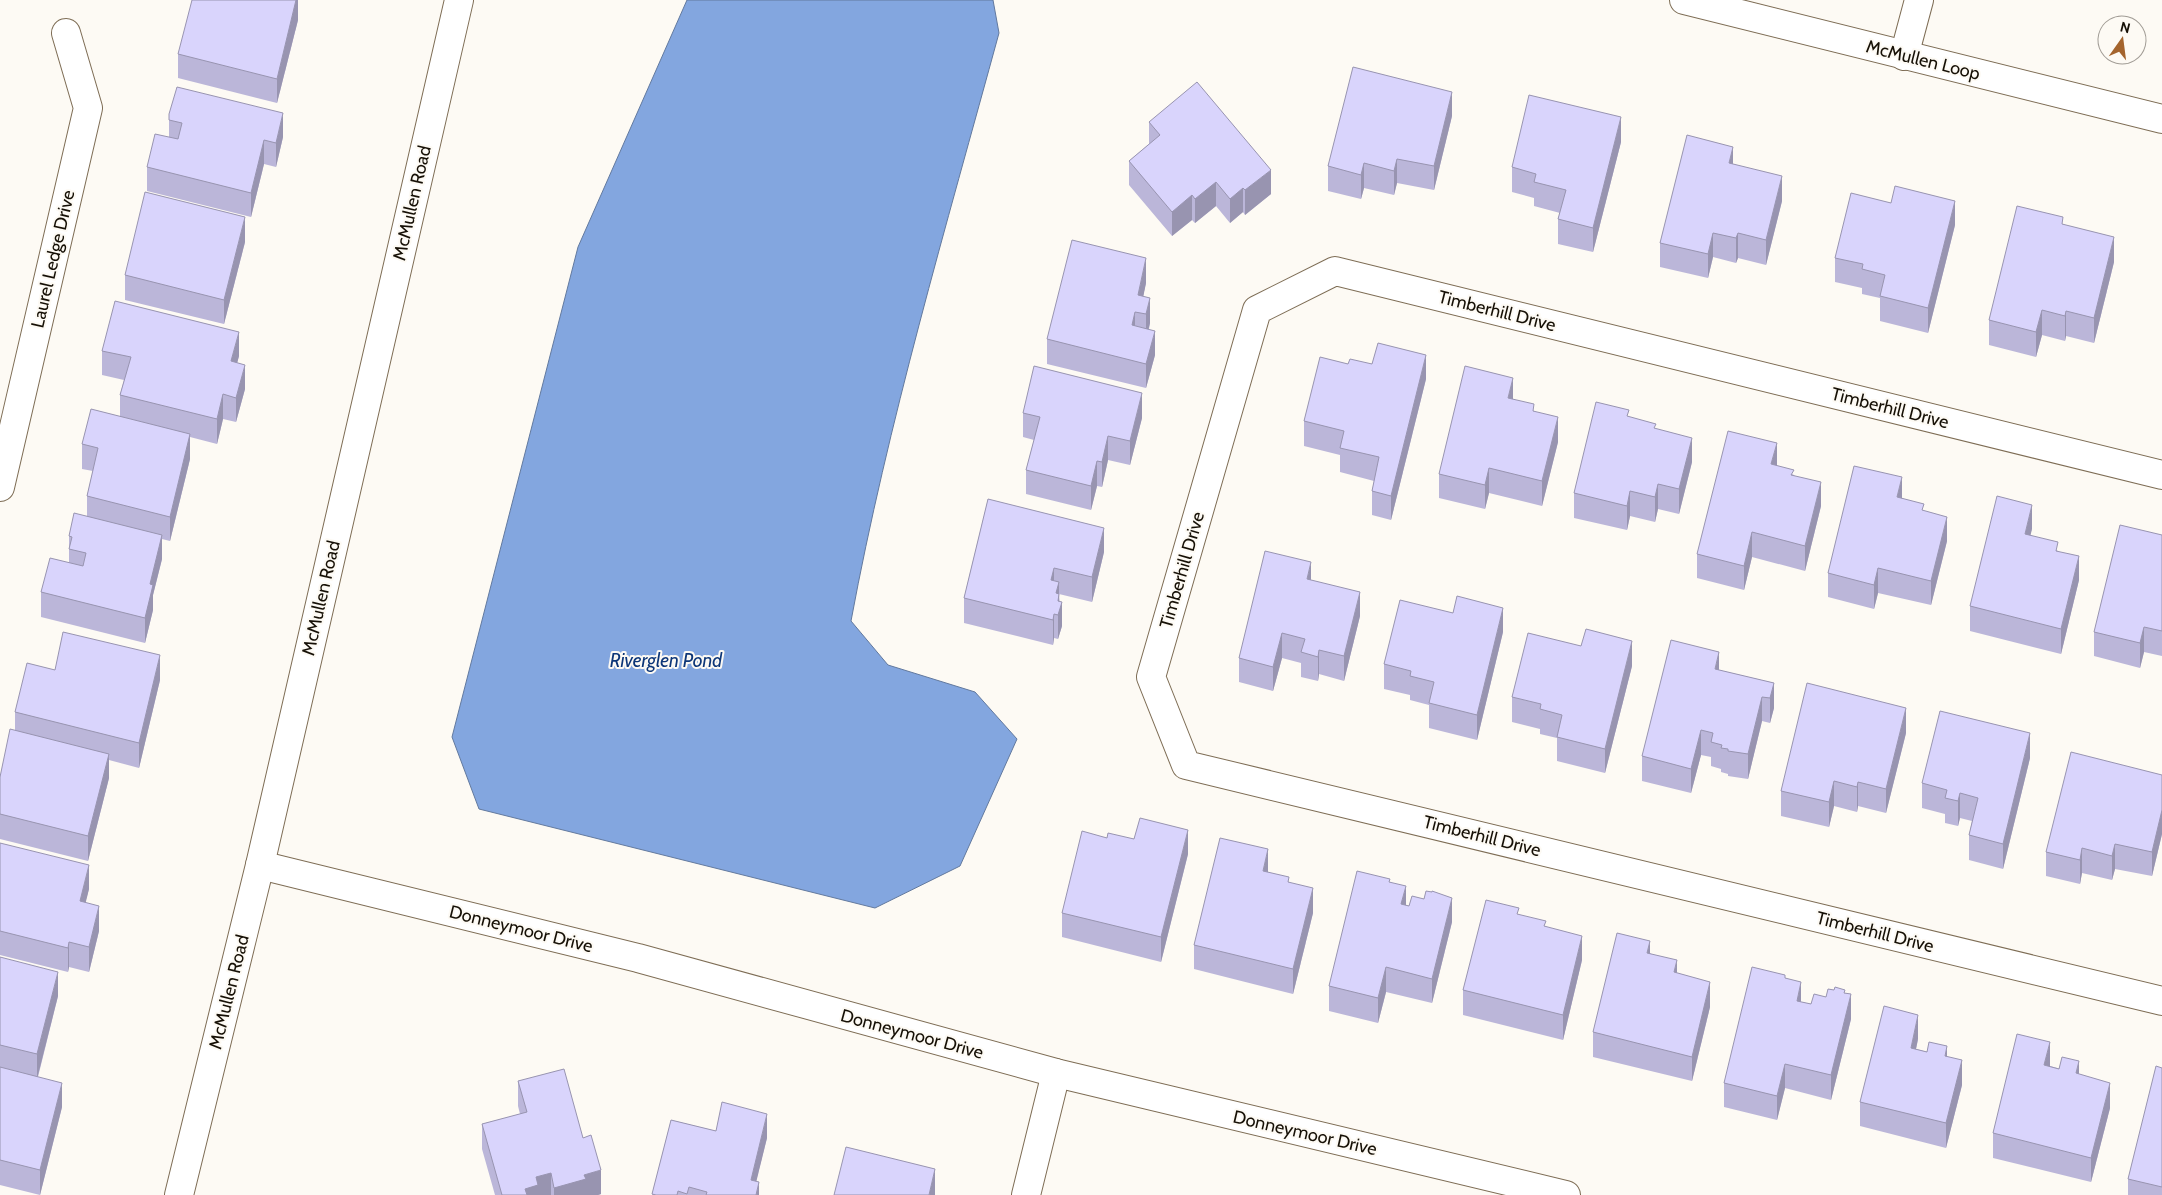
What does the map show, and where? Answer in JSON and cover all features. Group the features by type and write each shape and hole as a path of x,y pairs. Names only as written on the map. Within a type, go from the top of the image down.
{"street":[{"name":"McMullen Road","path":"179,1195 260,865 459,0"},
{"name":"McMullen Loop","path":"1684,0 2162,120"},
{"path":"1904,56 1919,0"},
{"name":"Laurel Ledge Drive","path":"0,487 88,108 66,33"},
{"name":"Timberhill Drive","path":"2162,475 1335,271 1257,310 1151,677 1186,765 2162,1001"},
{"name":"Donneymoor Drive","path":"260,865 638,958 1056,1073 1566,1195"},
{"path":"1026,1195 1056,1073"}],"water":[{"name":"Riverglen Pond","path":"687,0 993,0 999,33 900,399 882,472 851,621 888,665 975,692 1017,739 960,866 875,908 479,809 452,737 578,247"}],"building":[{"path":"192,0 296,0 277,79 178,54"},
{"path":"1353,67 1452,92 1434,166 1397,159 1394,171 1364,163 1361,175 1328,166"},
{"path":"1197,82 1271,170 1230,199 1216,182 1195,199 1192,195 1172,212 1129,161 1160,135 1149,122"},
{"path":"177,87 283,113 276,143 264,140 251,193 147,167 155,134 178,139 182,123 169,120"},
{"path":"1529,95 1621,117 1593,228 1558,219 1566,190 1534,182 1536,174 1512,167"},
{"path":"1687,135 1733,147 1729,163 1782,176 1766,240 1738,233 1736,238 1713,233 1708,254 1660,243"},
{"path":"1895,186 1955,201 1928,308 1880,296 1885,275 1862,269 1863,264 1835,258 1851,193 1891,203"},
{"path":"145,192 245,217 224,300 125,275"},
{"path":"2017,206 2063,217 2062,224 2114,237 2094,318 2066,311 2065,316 2042,310 2036,332 1989,320"},
{"path":"1072,240 1146,258 1138,295 1150,298 1146,314 1135,312 1132,325 1155,331 1146,364 1047,339"},
{"path":"115,301 239,332 231,361 245,365 236,398 223,394 217,419 120,395 131,357 102,351"},
{"path":"1378,343 1426,355 1391,496 1372,491 1379,457 1340,448 1344,431 1304,421 1320,357 1348,364 1350,359 1372,364"},
{"path":"1034,366 1142,393 1130,441 1108,436 1102,462 1097,461 1091,486 1026,470 1040,417 1023,413"},
{"path":"1465,366 1513,378 1508,398 1534,404 1533,411 1558,417 1542,481 1489,468 1485,485 1439,474"},
{"path":"1596,402 1629,410 1627,416 1656,424 1654,428 1692,438 1679,489 1658,484 1655,497 1630,491 1627,506 1574,493"},
{"path":"91,409 190,434 170,517 87,496 98,448 82,444"},
{"path":"1728,431 1777,443 1771,464 1794,470 1791,475 1821,482 1805,546 1752,532 1744,566 1697,554"},
{"path":"1854,466 1902,477 1897,497 1924,504 1922,510 1947,517 1931,581 1878,568 1874,585 1828,573"},
{"path":"1997,496 2032,505 2025,534 2058,542 2056,551 2079,556 2061,629 1970,606"},
{"path":"988,499 1104,528 1092,577 1054,568 1051,580 1059,582 1056,593 1059,594 1058,601 1062,602 1058,615 1054,614 1053,620 964,598"},
{"path":"74,513 162,535 150,584 153,585 145,618 41,592 50,558 83,566 86,553 69,549 72,537 69,536"},
{"path":"2120,525 2162,535 2162,631 2144,627 2140,643 2094,632"},
{"path":"1265,551 1311,562 1307,579 1360,592 1344,656 1319,650 1318,657 1301,652 1305,639 1282,633 1273,667 1239,658"},
{"path":"1457,596 1503,608 1477,715 1429,703 1434,682 1410,676 1411,671 1384,664 1400,600 1453,613"},
{"path":"1586,629 1632,641 1605,749 1557,737 1562,715 1540,709 1541,704 1512,697 1528,633 1581,646"},
{"path":"63,632 160,655 139,743 15,712 27,663 55,670"},
{"path":"1671,640 1719,652 1715,669 1774,683 1770,698 1762,697 1748,754 1721,748 1722,745 1711,742 1713,733 1701,730 1691,769 1642,756"},
{"path":"1807,683 1906,708 1886,789 1858,782 1857,787 1834,781 1829,802 1781,791"},
{"path":"1940,711 2030,733 2003,844 1969,835 1978,798 1960,793 1958,801 1945,798 1947,790 1922,783"},
{"path":"10,729 109,754 88,836 0,814 0,777"},
{"path":"2071,752 2162,775 2162,810 2152,852 2115,844 2112,856 2082,848 2080,860 2046,852"},
{"path":"1140,818 1188,830 1161,937 1062,913 1082,831 1107,838 1108,833 1134,839"},
{"path":"1220,838 1268,849 1263,871 1289,877 1288,882 1313,888 1293,969 1194,945"},
{"path":"0,843 89,865 80,901 99,906 89,947 69,942 68,948 0,931"},
{"path":"1357,871 1390,879 1389,882 1406,886 1401,904 1409,906 1412,896 1424,899 1426,891 1432,891 1452,898 1432,979 1386,967 1378,998 1329,986"},
{"path":"1486,900 1519,908 1517,914 1546,921 1544,926 1582,936 1563,1015 1463,990"},
{"path":"1617,933 1650,941 1647,953 1677,960 1674,972 1710,982 1692,1057 1593,1032"},
{"path":"0,957 58,972 37,1054 0,1045"},
{"path":"1752,967 1785,975 1785,978 1801,982 1797,1001 1811,1004 1814,994 1826,997 1828,989 1834,990 1835,987 1845,990 1844,993 1851,994 1831,1075 1785,1064 1777,1096 1724,1083"},
{"path":"1884,1006 1918,1015 1911,1048 1927,1052 1929,1042 1947,1046 1945,1056 1962,1060 1946,1123 1860,1102"},
{"path":"2017,1034 2050,1042 2044,1065 2059,1069 2062,1057 2079,1061 2076,1073 2110,1083 2091,1158 1993,1133"},
{"path":"2156,1066 2162,1068 2162,1187 2128,1179"},
{"path":"0,1067 62,1083 40,1170 0,1160"},
{"path":"564,1069 583,1138 591,1135 601,1170 584,1175 586,1179 554,1188 551,1173 536,1177 538,1185 525,1189 527,1195 502,1195 482,1124 527,1112 518,1081"},
{"path":"722,1102 767,1114 751,1180 759,1182 756,1195 706,1195 707,1192 689,1187 687,1194 678,1191 677,1195 652,1194 671,1120 716,1131"},
{"path":"846,1147 935,1169 929,1195 834,1195"}]}
